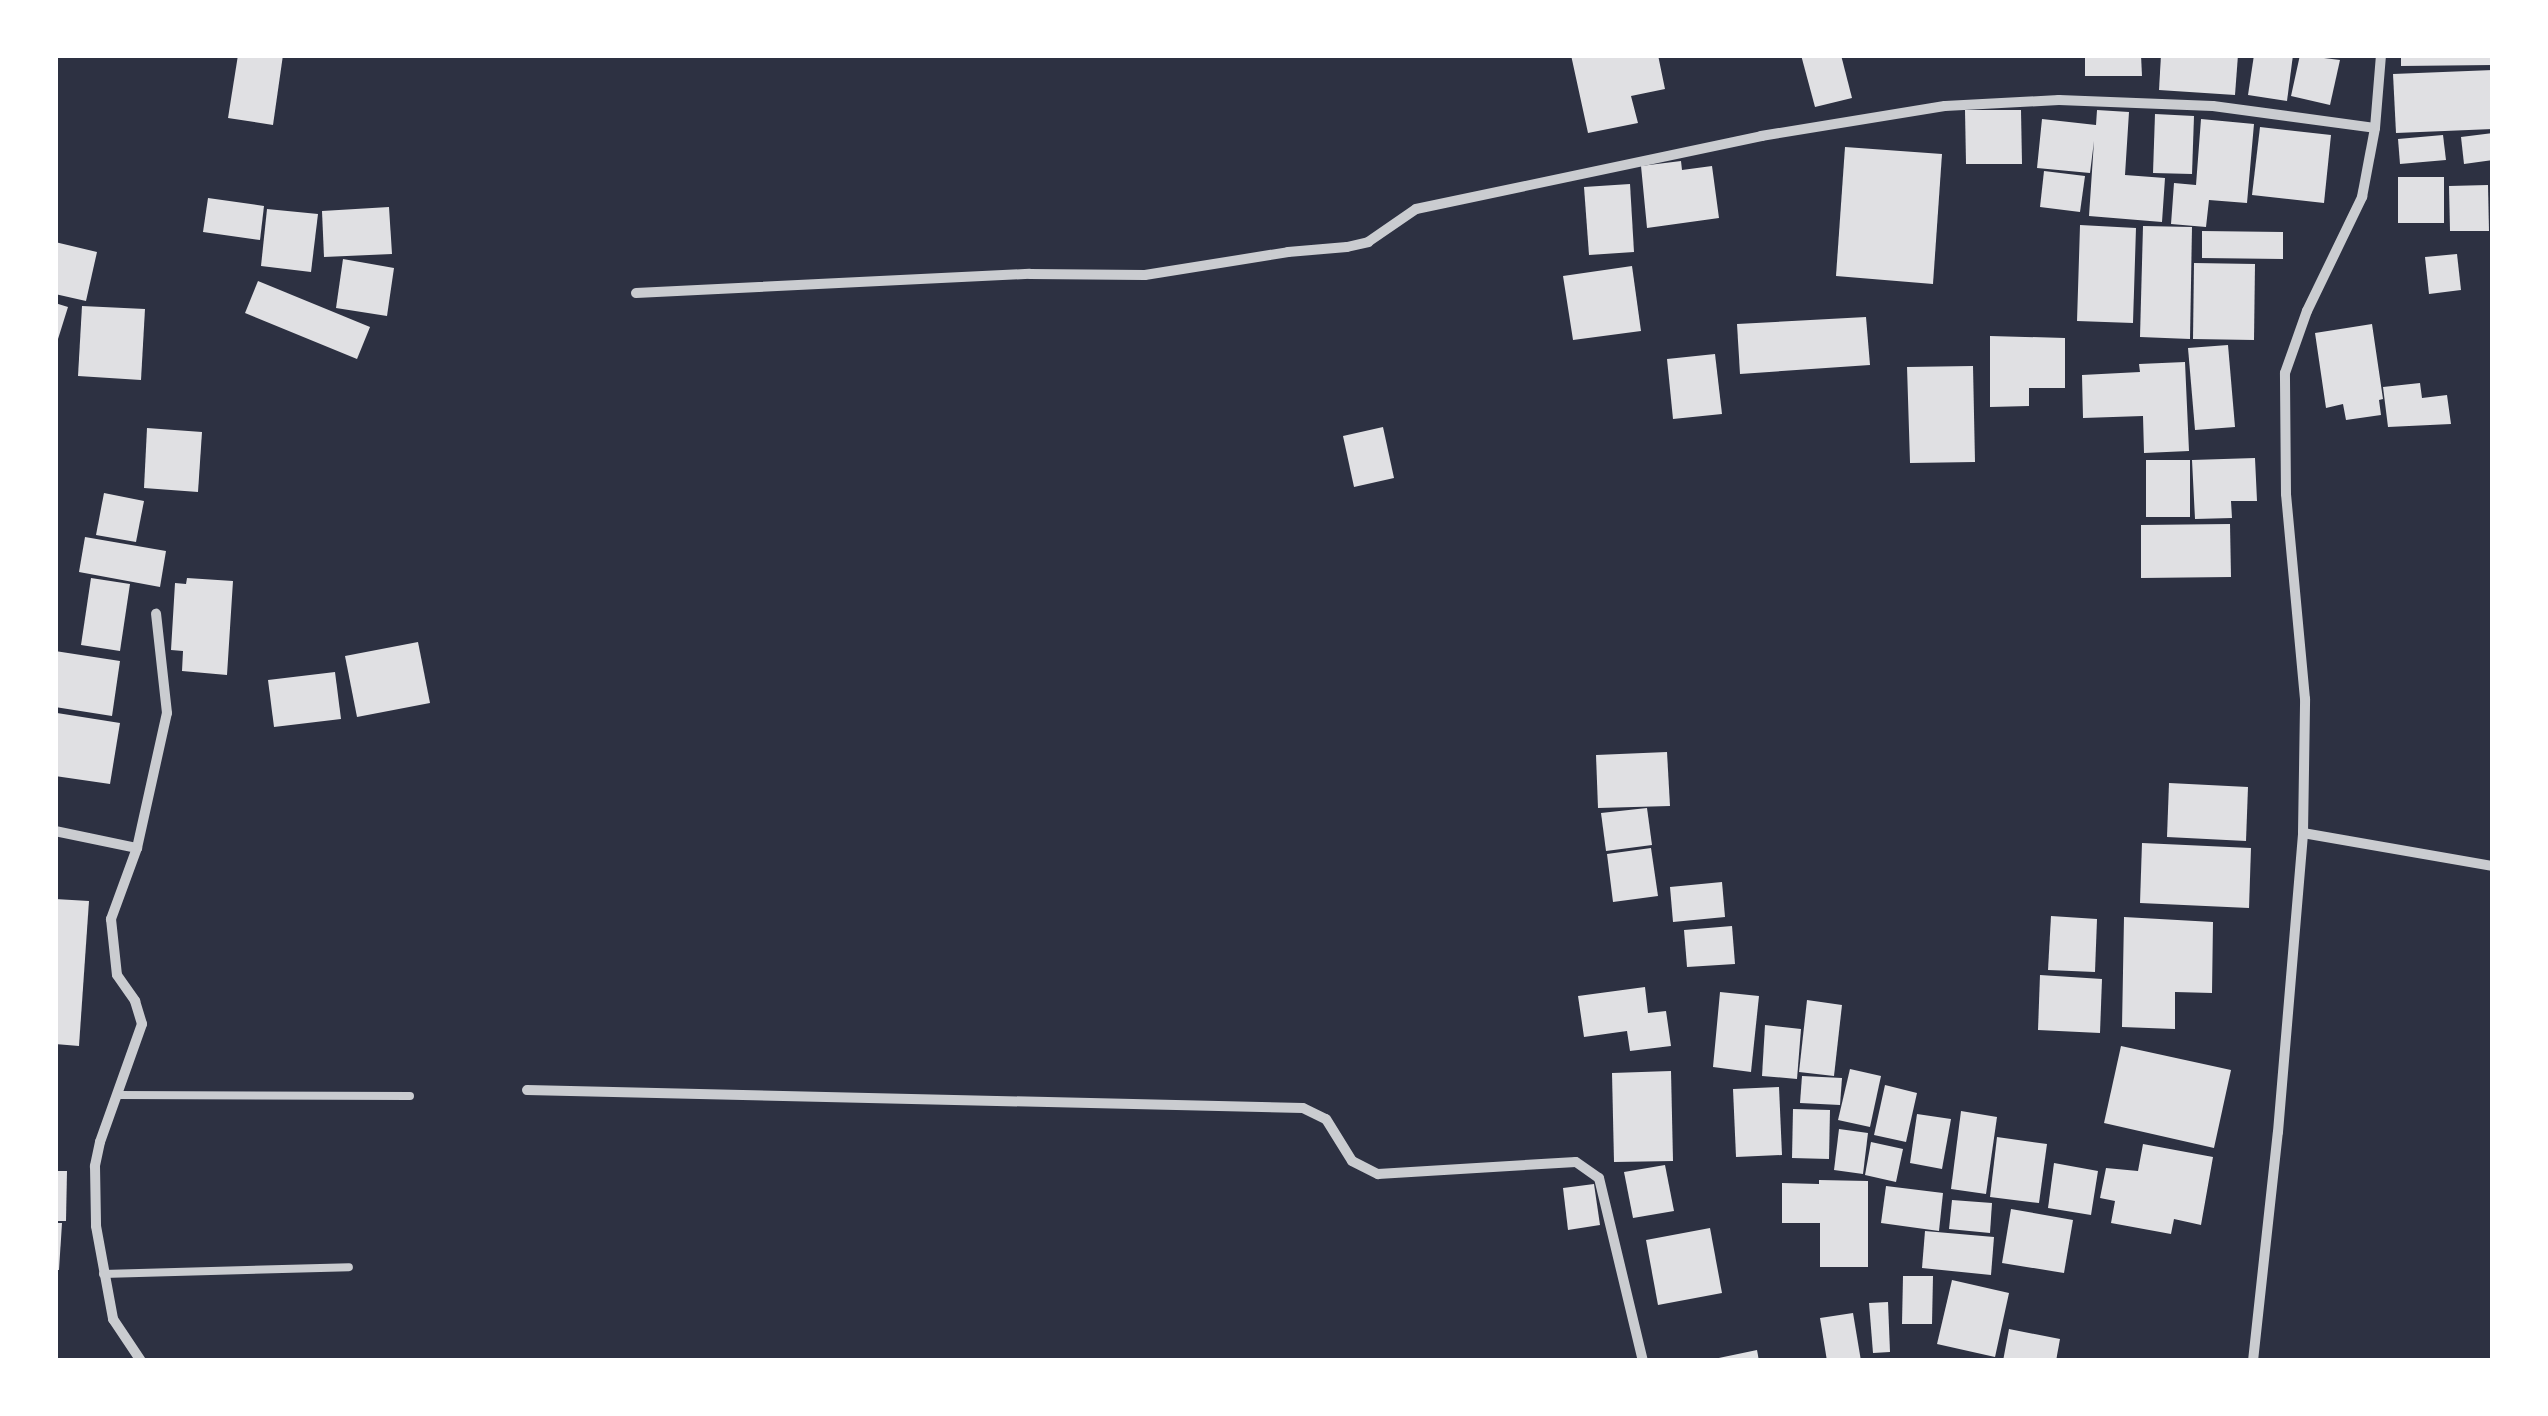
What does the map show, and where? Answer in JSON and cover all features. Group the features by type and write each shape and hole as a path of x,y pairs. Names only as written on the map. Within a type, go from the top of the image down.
{"street":[{"path":"2253,1361 2282,1094 2303,832 2304,699 2286,494 2285,373 2307,311 2362,197 2375,128 2382,55"},
{"path":"636,292 1030,274 1146,275 1346,247 1377,238 1416,209 1457,199 1761,136 1944,106 2059,100 2213,106 2375,128"},
{"path":"141,1361 112,1319 102,1274 96,1166 142,1024 113,964 110,919 136,848 167,713 156,614"},
{"path":"55,832 136,848"},
{"path":"2303,832 2493,866"},
{"path":"527,1090 1303,1108 1326,1119 1352,1161 1378,1174 1576,1162 1599,1178 1644,1361"}],"lane":[{"path":"118,1095 410,1096"},
{"path":"102,1274 349,1267"}],"building":[{"path":"238,55 283,55 273,125 228,118"},
{"path":"1571,55 1658,55 1665,89 1631,96 1638,123 1588,133"},
{"path":"1801,55 1841,55 1852,98 1815,107"},
{"path":"2085,55 2141,55 2142,76 2085,76"},
{"path":"2161,55 2238,55 2235,95 2159,90"},
{"path":"2254,55 2293,55 2287,101 2248,95"},
{"path":"2300,55 2340,60 2330,105 2291,96"},
{"path":"2401,55 2493,55 2493,65 2401,66"},
{"path":"2493,70 2493,129 2396,133 2393,74"},
{"path":"1965,110 2021,110 2022,164 1966,164"},
{"path":"2097,110 2129,112 2125,175 2165,178 2162,222 2089,216 2094,141 2090,173 2037,168 2042,119 2096,125"},
{"path":"2155,114 2194,116 2192,174 2153,173"},
{"path":"2201,119 2254,124 2247,203 2209,200 2206,227 2171,224 2174,183 2196,185"},
{"path":"2260,127 2331,135 2324,203 2252,195"},
{"path":"2493,133 2493,160 2464,164 2461,137"},
{"path":"2443,135 2446,160 2400,164 2398,139"},
{"path":"1845,147 1942,154 1933,284 1836,276"},
{"path":"1681,161 1682,170 1712,166 1719,218 1647,228 1641,166"},
{"path":"2044,171 2085,176 2080,212 2040,207"},
{"path":"2398,177 2444,177 2444,223 2398,223"},
{"path":"1630,184 1634,252 1589,255 1584,187"},
{"path":"2488,185 2489,231 2450,231 2449,186"},
{"path":"208,198 264,206 260,240 203,232"},
{"path":"389,207 392,254 324,257 322,211"},
{"path":"267,209 318,214 311,272 261,266"},
{"path":"2080,225 2136,228 2133,323 2077,321"},
{"path":"2143,226 2192,227 2190,339 2140,337"},
{"path":"2202,231 2283,232 2283,259 2202,258"},
{"path":"55,242 97,252 86,301 55,294"},
{"path":"2457,254 2461,290 2429,294 2425,257"},
{"path":"343,259 394,268 387,316 336,308"},
{"path":"2194,263 2255,264 2254,340 2193,339"},
{"path":"1632,266 1641,331 1573,340 1563,276"},
{"path":"258,281 370,327 357,359 245,313"},
{"path":"55,303 68,307 58,339 55,338"},
{"path":"82,306 145,309 141,380 78,376"},
{"path":"1866,317 1870,365 1740,374 1737,324"},
{"path":"2372,324 2383,399 2379,400 2381,415 2346,420 2343,404 2326,408 2315,333"},
{"path":"1990,336 2065,338 2065,388 2029,388 2029,406 1990,407"},
{"path":"2228,345 2235,427 2195,430 2188,348"},
{"path":"1715,354 1722,414 1673,419 1667,359"},
{"path":"2185,362 2189,451 2144,453 2143,416 2083,418 2082,375 2140,372 2139,364"},
{"path":"1973,366 1975,462 1910,463 1907,367"},
{"path":"2420,383 2422,398 2447,395 2451,424 2388,427 2383,387"},
{"path":"1383,427 1394,478 1354,487 1343,436"},
{"path":"147,428 202,432 198,492 144,488"},
{"path":"2255,458 2257,501 2231,501 2232,518 2195,519 2192,460"},
{"path":"2146,460 2190,460 2190,517 2146,517"},
{"path":"104,493 144,501 136,542 96,535"},
{"path":"2230,524 2231,577 2141,578 2141,525"},
{"path":"85,537 166,551 160,587 79,572"},
{"path":"91,578 130,584 120,651 81,645"},
{"path":"187,578 233,581 227,675 182,671 183,651 171,650 175,583 186,584"},
{"path":"418,642 430,703 357,717 345,656"},
{"path":"55,651 120,661 112,716 55,707"},
{"path":"335,672 341,719 274,727 268,680"},
{"path":"57,713 120,723 110,784 55,776"},
{"path":"1667,752 1670,806 1598,808 1596,755"},
{"path":"2169,783 2248,787 2246,841 2167,837"},
{"path":"1647,808 1652,845 1606,851 1601,813"},
{"path":"2142,843 2251,848 2249,908 2140,903"},
{"path":"1651,848 1658,896 1613,902 1607,854"},
{"path":"1722,882 1725,917 1673,922 1670,887"},
{"path":"55,899 89,901 79,1046 55,1044"},
{"path":"2051,916 2097,919 2095,972 2048,970"},
{"path":"2124,917 2213,922 2212,993 2175,992 2175,1029 2122,1027"},
{"path":"1732,926 1735,964 1687,967 1684,930"},
{"path":"2040,975 2102,979 2100,1033 2038,1030"},
{"path":"1645,987 1648,1013 1666,1011 1671,1046 1630,1051 1627,1031 1584,1037 1578,996"},
{"path":"1720,992 1759,996 1751,1072 1713,1067"},
{"path":"1807,1000 1842,1005 1834,1076 1799,1072"},
{"path":"1765,1025 1801,1029 1797,1079 1762,1076"},
{"path":"2121,1046 2231,1070 2214,1148 2104,1123"},
{"path":"1850,1069 1881,1076 1870,1127 1838,1120"},
{"path":"1671,1071 1673,1161 1614,1162 1612,1073"},
{"path":"1802,1076 1842,1078 1840,1105 1800,1103"},
{"path":"1885,1085 1917,1093 1906,1142 1874,1135"},
{"path":"1779,1087 1782,1155 1736,1157 1733,1089"},
{"path":"1793,1109 1830,1110 1829,1159 1792,1158"},
{"path":"1961,1111 1997,1117 1986,1194 1951,1189"},
{"path":"1917,1114 1951,1119 1942,1169 1910,1163"},
{"path":"1839,1129 1868,1133 1863,1174 1834,1170"},
{"path":"1997,1137 2047,1144 2039,1203 1990,1197"},
{"path":"1871,1142 1903,1149 1896,1182 1865,1175"},
{"path":"2143,1144 2213,1157 2201,1225 2174,1219 2171,1234 2111,1223 2115,1201 2100,1198 2106,1168 2138,1171"},
{"path":"2054,1163 2098,1171 2091,1215 2048,1208"},
{"path":"1665,1165 1674,1211 1633,1218 1624,1172"},
{"path":"55,1171 67,1171 66,1221 55,1221"},
{"path":"1819,1180 1868,1181 1868,1267 1820,1267 1820,1223 1782,1223 1782,1183 1819,1184"},
{"path":"1594,1184 1600,1225 1568,1230 1563,1188"},
{"path":"1886,1186 1943,1193 1939,1231 1881,1223"},
{"path":"1952,1200 1992,1203 1990,1233 1949,1229"},
{"path":"2011,1209 2073,1220 2064,1273 2002,1263"},
{"path":"55,1223 62,1223 59,1270 55,1270"},
{"path":"1710,1228 1722,1293 1658,1305 1646,1240"},
{"path":"1925,1231 1994,1237 1991,1275 1922,1268"},
{"path":"1903,1276 1933,1276 1932,1324 1902,1324"},
{"path":"1952,1280 2009,1293 1995,1357 1937,1344"},
{"path":"1888,1302 1890,1352 1873,1353 1869,1303"},
{"path":"1853,1313 1861,1361 1827,1361 1820,1318"},
{"path":"2009,1329 2060,1339 2056,1361 2003,1361"},
{"path":"1757,1350 1759,1361 1714,1361 1714,1359"}]}
